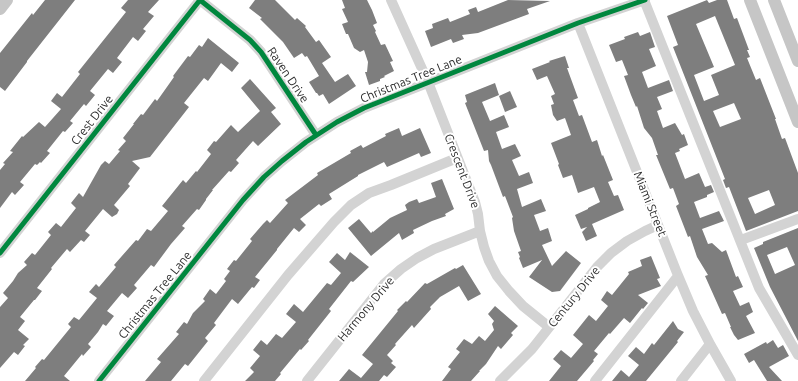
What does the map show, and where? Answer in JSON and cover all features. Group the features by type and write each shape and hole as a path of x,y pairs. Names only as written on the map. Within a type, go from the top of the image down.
{"main road":[{"path":"0,9 7,0"},
{"path":"750,0 798,122"},
{"path":"774,0 798,61"}],"street":[{"name":"Raven Drive","path":"200,0 250,40 261,52 316,135"},
{"name":"Crest Drive","path":"0,253 200,0"},
{"name":"Crescent Drive","path":"391,0 428,82 475,202 480,231 489,261 497,276 509,291 523,306 549,327"},
{"name":"Christmas Tree Lane","path":"99,381 243,200 264,177 316,135 364,108 578,23 644,0"},
{"path":"644,0 759,288 798,355"},
{"name":"Miami Street","path":"578,23 678,276 693,311 730,381"},
{"path":"204,381 288,275 334,222 351,205 369,193 457,158"},
{"path":"740,240 798,219"},
{"name":"Century Drive","path":"500,381 532,349 597,267 628,241 658,225"},
{"name":"Harmony Drive","path":"307,381 384,284 401,269 434,249 480,231"},
{"path":"595,381 678,276"},
{"path":"681,381 710,344"}],"building":[{"path":"45,0 75,0 5,91 0,87 0,53 32,13 33,15"},
{"path":"128,0 159,0 148,12 154,16 143,29 146,31 138,41 133,37 117,58 122,62 113,73 108,69 90,91 95,95 86,106 84,104 70,121 73,123 65,132 63,131 47,151 50,153 41,163 40,162 37,165 35,164 20,182 24,185 15,195 12,192 0,208 0,170 5,164 3,163 13,152 10,151 22,136 23,137 39,122 45,127 61,109 51,101 57,93 62,97 80,74 78,72 126,12 121,8"},
{"path":"255,0 275,0 295,20 297,18 306,26 305,27 316,42 319,40 331,57 322,63 335,82 348,74 356,86 329,104 323,94 319,96 309,82 319,76 307,56 305,57 302,53 294,58 283,42 260,19 262,18 249,8"},
{"path":"342,0 367,0 372,10 377,23 373,25 376,31 375,32 381,45 385,44 393,61 390,62 394,71 384,76 385,77 380,79 380,81 369,85 365,72 367,72 368,62 364,50 360,52 354,48 342,24 348,22 342,9 345,8"},
{"path":"508,0 550,1 527,9 529,14 478,33 462,35 464,39 453,43 451,39 431,47 425,31 433,28 432,24 448,18 450,22 470,14 468,10 476,7 478,12"},
{"path":"707,0 709,3 717,0 727,0 734,19 737,18 749,50 747,50 750,57 747,58 756,80 760,78 782,139 785,138 798,173 798,211 746,231 729,187 726,188 723,180 725,179 673,47 678,45 667,16","holes":["715,16 735,65 711,75 719,95 704,101 694,75 714,67 696,24","734,103 741,119 720,127 713,111","769,190 775,205 755,214 748,198"]},
{"path":"638,32 640,36 650,32 655,47 649,49 656,66 642,72 648,88 669,80 673,91 657,97 662,109 657,111 663,128 675,123 682,135 684,134 688,145 679,149 680,151 675,153 685,179 699,173 705,187 711,185 714,192 707,195 707,197 694,202 700,218 719,211 724,221 702,229 708,244 712,243 722,252 726,250 736,277 738,276 743,287 733,291 740,306 749,302 753,312 746,316 755,333 738,340 730,327 725,313 722,314 705,276 708,275 697,257 690,236 688,237 676,206 679,204 673,188 670,189 656,155 658,155 652,138 644,128 637,106 636,107 631,95 624,76 628,75 622,60 616,62 609,45"},
{"path":"208,38 239,63 232,72 221,63 208,81 204,78 184,103 189,107 150,157 132,161 140,168 128,184 130,186 114,205 119,210 117,214 112,217 103,209 85,231 90,235 84,242 81,240 70,252 67,249 51,268 52,269 37,288 42,291 20,317 25,321 18,330 29,339 23,345 25,346 18,355 14,352 0,368 0,307 8,298 3,293 18,273 27,265 24,262 32,253 35,255 51,235 48,232 56,223 61,227 76,208 71,203 79,193 83,197 101,165 105,161 109,164 120,151 118,150 126,141 123,138 141,114 143,115 155,99 157,101 188,56 190,57 199,45 202,47"},
{"path":"565,56 569,68 567,68 578,98 573,100 579,116 582,115 592,142 597,140 602,156 603,155 613,180 608,182 614,196 618,195 624,210 592,224 597,236 586,241 582,232 587,227 581,229 575,215 600,202 594,187 578,193 572,175 563,178 551,143 571,135 565,118 557,121 553,115 551,105 554,104 551,96 555,94 547,76 537,80 532,69 550,62 549,61"},
{"path":"250,79 276,108 271,112 281,124 258,146 253,141 236,160 239,163 231,172 229,171 212,190 199,210 197,209 182,226 185,228 154,267 151,265 134,285 137,288 128,298 122,293 107,311 114,316 106,326 103,324 88,344 91,347 83,356 82,354 64,376 70,381 25,381 36,368 35,367 42,359 44,360 71,327 68,324 74,317 79,320 97,298 89,292 96,284 99,287 116,267 114,265 136,240 138,241 147,229 151,231 168,211 162,206 183,180 186,183 196,171 197,172 211,154 207,150 214,141 216,142 231,125 238,132 260,111 241,88"},
{"path":"495,83 499,95 482,102 490,121 504,115 509,127 496,132 502,149 515,144 521,156 512,160 519,176 529,172 533,183 517,189 522,207 541,199 546,211 534,215 540,231 548,228 552,241 542,245 552,266 566,251 581,263 560,291 552,292 529,277 542,260 523,268 519,258 518,252 521,251 514,231 513,217 505,196 503,197 489,161 488,150 484,151 465,103 467,102 465,95"},
{"path":"510,91 517,107 505,112 499,96"},
{"path":"399,128 402,136 420,128 431,153 421,157 419,153 387,167 384,162 358,175 329,194 332,199 321,206 319,204 300,219 306,225 299,232 294,228 255,277 260,280 254,288 252,287 238,304 232,299 214,323 216,325 205,338 208,341 188,366 185,364 171,381 145,381 161,362 157,359 179,334 176,332 184,322 187,324 193,313 205,301 203,299 210,289 216,294 226,281 224,279 230,271 227,269 234,260 236,261 252,241 250,239 263,224 267,220 270,223 288,203 285,200 318,175 317,173 351,153 350,151 361,145 363,148 386,136 385,134"},
{"path":"442,179 454,209 445,214 446,216 413,230 414,233 402,240 399,233 371,256 348,228 359,219 371,233 373,232 390,218 407,210 405,205 409,202 417,199 419,203 436,197 431,183"},
{"path":"798,228 798,341 770,287 754,248 763,244 763,242","holes":["787,247 795,265 775,274 767,255"]},
{"path":"350,252 369,267 353,282 351,281 329,309 331,311 308,340 309,341 301,350 300,349 275,381 245,381 254,372 250,368 260,356 253,350 261,340 267,345 276,334 282,338 296,322 286,314 294,304 303,312 327,283 331,285 341,273 329,262 337,253 345,260"},
{"path":"651,256 660,278 657,279 661,286 638,295 648,303 630,323 624,318 610,334 609,333 594,351 598,354 593,360 594,361 577,381 549,381 561,366 553,359 561,350 571,358 583,344 573,335 589,315 596,321 608,306 601,300 607,291 612,295 629,274 628,272 642,266 640,260"},
{"path":"463,265 481,294 468,301 459,286 440,297 430,307 431,309 414,328 412,325 387,355 393,361 391,363 396,367 387,377 384,375 379,381 339,381 349,369 361,378 373,364 362,355 398,311 397,310 425,283 427,284"},
{"path":"495,306 518,326 511,333 513,335 501,349 498,346 486,364 471,381 442,381 451,369 448,367 460,352 456,349 464,339 472,344 479,336 485,341 494,330 492,324 494,321 488,314"},
{"path":"673,321 678,329 684,332 677,341 678,342 646,381 612,381 621,370 629,377 639,365 628,356 636,347 644,354 652,343 654,345"},
{"path":"773,340 778,348 783,345 789,356 769,367 782,381 767,381 754,360 749,363 744,354 766,342 767,344"}],"cycle path":[{"path":"0,253 200,0 250,40 261,52 316,135"},
{"path":"99,381 243,200 264,177 306,142 337,122 364,108 578,23 645,0"}]}
